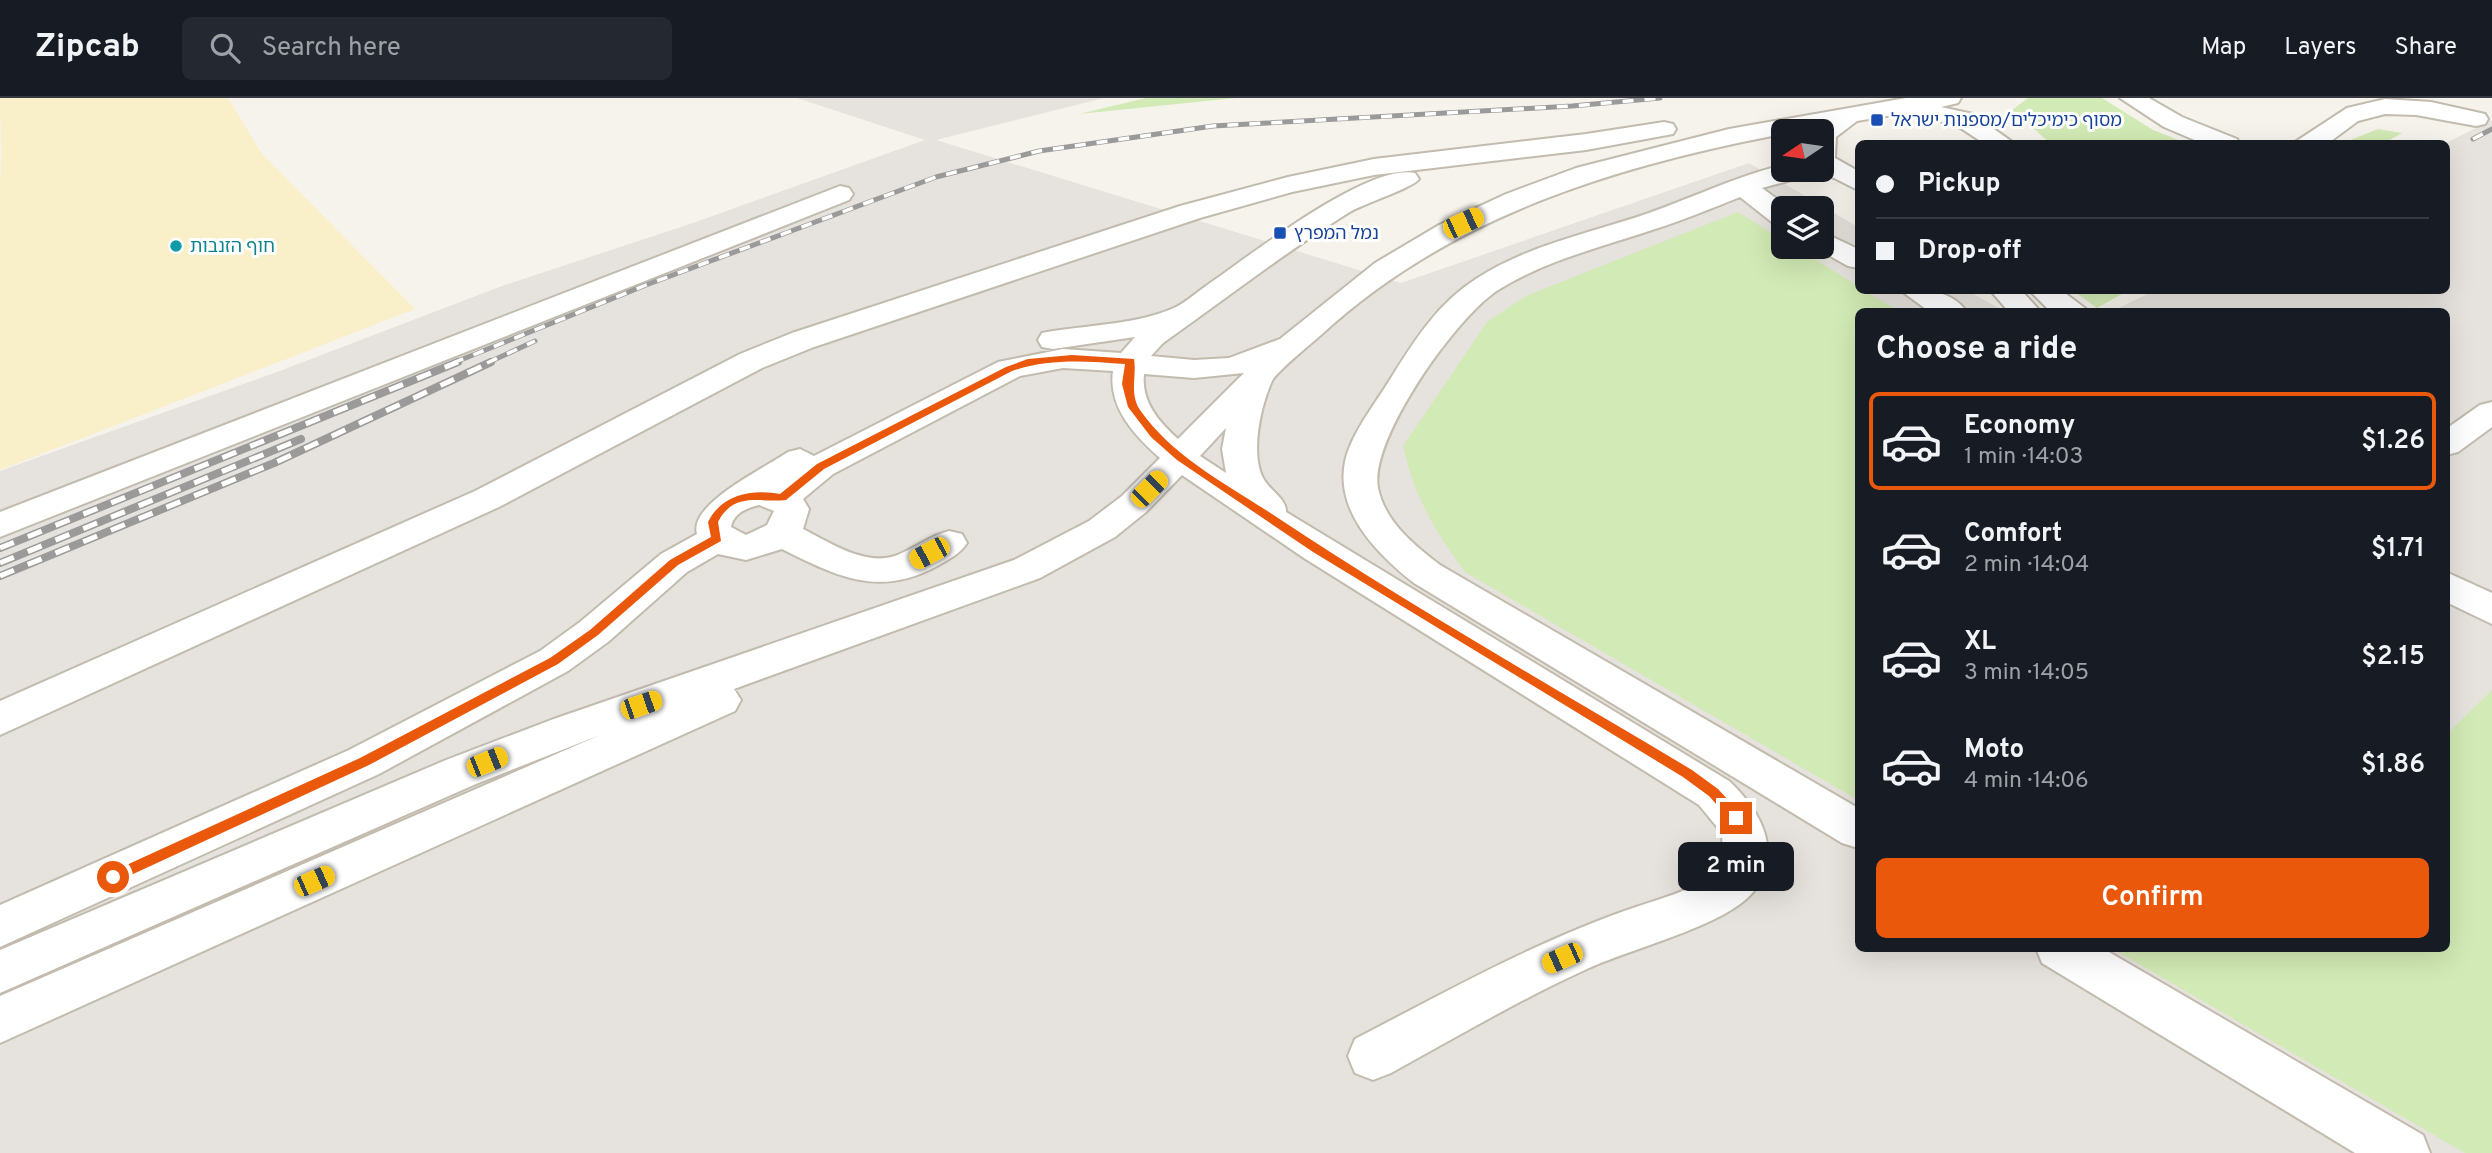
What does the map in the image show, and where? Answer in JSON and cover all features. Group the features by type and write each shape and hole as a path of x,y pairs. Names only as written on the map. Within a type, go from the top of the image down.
{"street":[{"path":"1900,106 1949,98"},
{"path":"2132,98 2173,122 2218,140"},
{"path":"2414,98 2455,109 2484,122"},
{"path":"1984,104 1986,115 1993,123 2020,140"},
{"path":"0,972 461,772 566,731 894,618 1027,569 1093,534 1134,505 1258,379 1330,311 1385,269 1463,223 1550,186 1595,171 1849,106"},
{"path":"1834,123 1849,106"},
{"path":"0,719 487,499 751,361 803,340 1190,212 1288,185 1422,160 1586,142 1849,106 1900,106 1942,112 1964,119 1997,140"},
{"path":"2311,140 2356,113 2381,108 2402,106 2484,122"},
{"path":"2295,140 2321,107"},
{"path":"1727,139 1771,140"},
{"path":"1373,1056 1542,967 1602,940 1718,895 1737,878 1749,852 1744,830 1729,806 1688,774 1317,549 1180,458 1154,435 1133,407 1127,384 1130,361 1142,346 1181,315 1328,214 1378,188 1426,173 1586,142"},
{"path":"1834,168 1855,180"},
{"path":"1771,179 1561,251 1503,277 1466,299 1434,335 1381,420 1360,471 1364,497 1373,520 1391,544 1427,574 1855,828"},
{"path":"1745,188 1771,208"},
{"path":"0,525 840,194"},
{"path":"1834,247 1855,258"},
{"path":"1921,294 1945,308"},
{"path":"2008,294 2022,308"},
{"path":"2048,294 2066,308"},
{"path":"746,496 759,494 782,498 789,503 793,518 782,534 760,544 736,546 718,538 713,531 717,514 725,506 746,496 808,455 1011,352 1051,340 1139,327 1181,315"},
{"path":"782,498 821,466 1009,369 1048,359 1130,361 1221,368 1245,364 1299,341"},
{"path":"1258,379 1238,444 1240,468 1247,485 1317,549"},
{"path":"2450,442 2492,412"},
{"path":"782,534 860,569 884,571 906,566 949,543"},
{"path":"0,927 364,762 554,661 594,632 674,563 718,538"},
{"path":"0,692 312,553"},
{"path":"2450,587 2492,610"},
{"path":"0,1020 672,723 894,618"},
{"path":"2066,952 2404,1153"}],"shaded area":[{"path":"797,98 1104,98 936,140 1401,283 1749,163 1771,176 1771,182 1781,182 1805,196 1771,196 1771,259 1834,259 1834,213 1855,225 1855,294 1973,294 1999,308 1855,308 1855,952 2450,952 2450,308 2118,308 2148,294 2450,294 2450,141 2492,120 2492,1153 0,1153 0,471 277,372 502,286 693,223 925,140"}],"green space":[{"path":"1146,98 1236,98 1079,114"},
{"path":"2028,98 2102,98 2153,130 2178,140 2047,140 2012,110"},
{"path":"2378,129 2402,133 2389,140 2350,140"},
{"path":"1738,212 1771,233 1771,259 1814,259 1855,284 1855,294 1870,294 1894,308 1855,308 1855,798 1465,572 1427,512 1413,482 1403,446 1487,322 1526,296"},
{"path":"2078,294 2122,294 2097,308"},
{"path":"2492,690 2492,1153 2465,1153 2118,952 2450,952 2450,731"}],"sand":[{"name":"חוף הזנבות","path":"0,98 228,98 262,154 415,309 0,470"}],"railway":[{"path":"453,363 646,285 936,177 1039,151 1213,126 1572,106 1660,98"},
{"path":"2473,139 2492,129"},
{"path":"487,363 535,341"},
{"path":"0,548 458,362"},
{"path":"0,576 274,463 491,362"},
{"path":"0,563 301,439"}],"place":[{"name":"מסוף כימיכלים/מספנות ישראל","path":"1877,120"},
{"name":"נמל המפרץ","path":"1280,233"},
{"name":"חוף הזנבות","path":"176,246"}],"route":[{"path":"113,877 364,762 554,661 594,632 674,563 718,538 713,531 713,522 717,514 735,500 759,494 782,498 821,466 1009,369 1028,362 1072,358 1130,361 1126,374 1133,407 1154,435 1180,458 1317,549 1688,774 1729,806 1736,818"}]}
